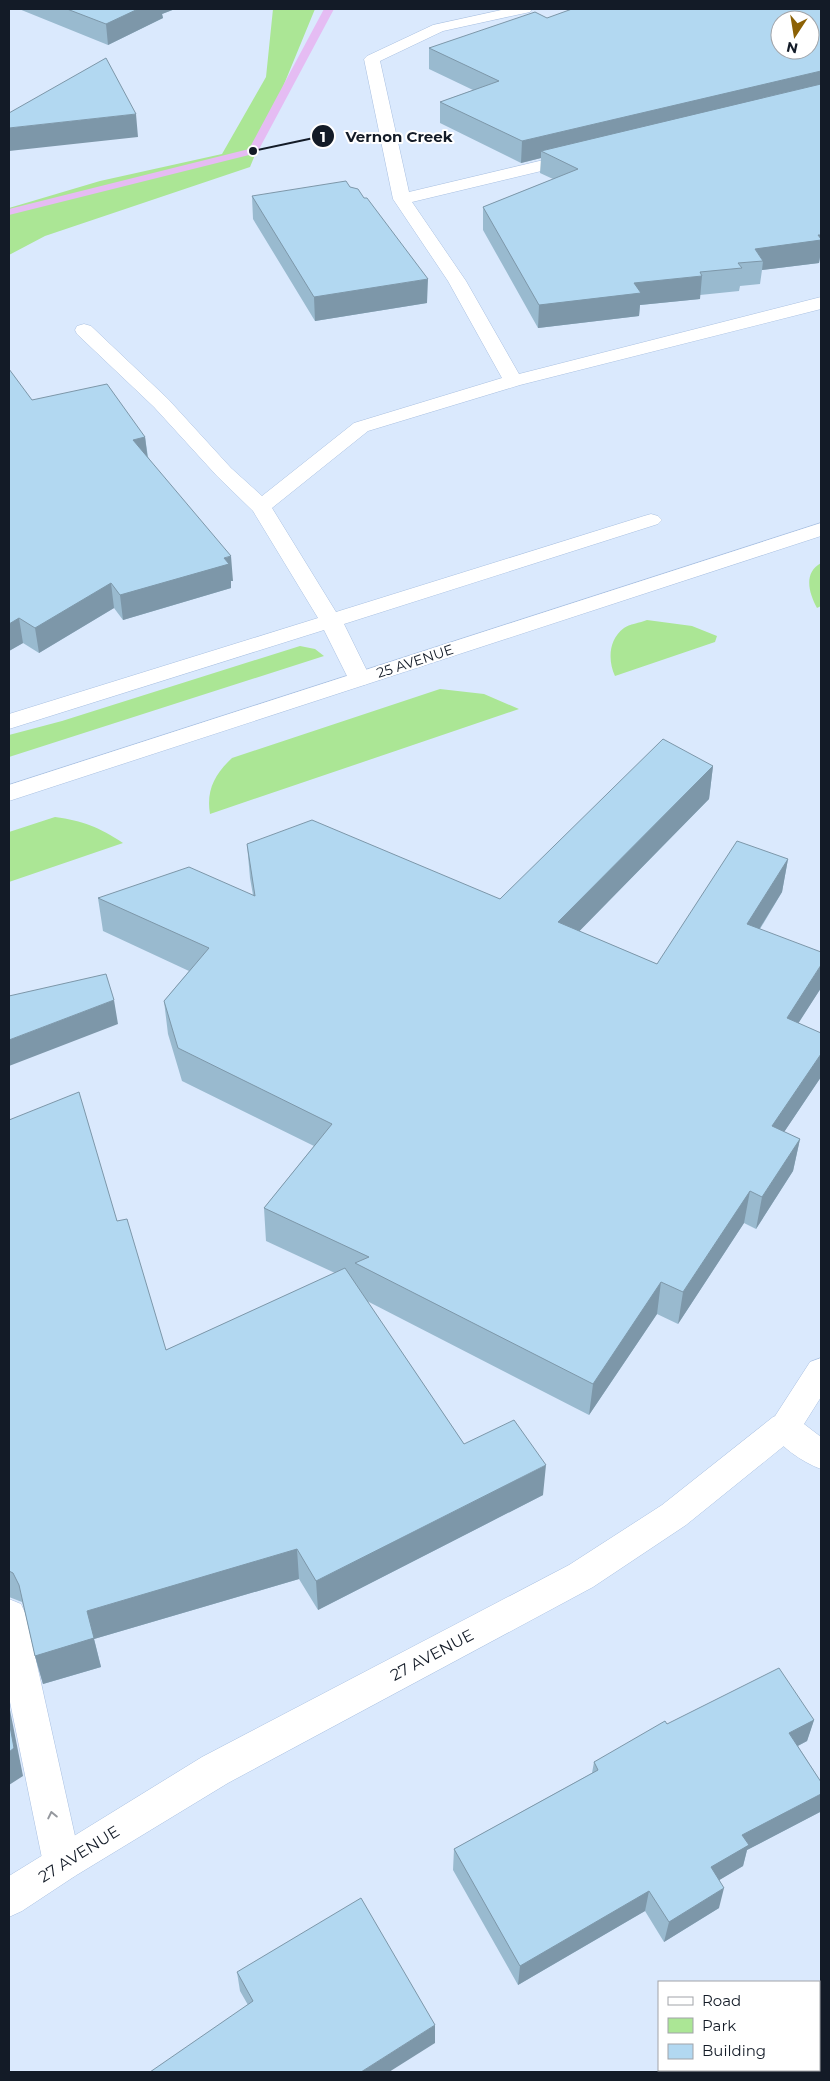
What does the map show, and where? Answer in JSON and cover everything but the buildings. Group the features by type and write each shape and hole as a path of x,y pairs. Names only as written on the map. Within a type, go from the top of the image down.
{"main road":[{"path":"513,381 457,281 402,199 372,59 438,28 526,9"},
{"path":"402,199 592,153"},
{"path":"261,507 361,427 513,381 821,303"},
{"path":"84,330 161,403 224,472 261,507 331,621 359,680"},
{"path":"9,722 651,520"},
{"name":"25 AVENUE","path":"9,793 821,529"},
{"name":"27 AVENUE","path":"9,1898 62,1863 215,1770 580,1576 674,1515 784,1427 821,1371"},
{"path":"784,1427 821,1455"},
{"path":"9,1614 62,1863"}],"green space":[{"path":"273,9 315,9 250,167 45,236 9,255 9,208 100,181 222,154 266,77"},
{"path":"821,563 821,606 817,608 809,584 812,572"},
{"path":"647,620 692,626 717,636 715,642 615,676 611,664 611,651 615,638 626,627"},
{"path":"300,646 315,649 324,656 9,757 9,735 62,721"},
{"path":"440,689 484,694 519,709 210,814 209,797 213,783 232,758"},
{"path":"55,817 90,826 123,843 9,882 9,832"}],"waterway":[{"path":"9,212 253,151 329,9"}],"place":[{"name":"Vernon Creek","path":"253,151"}]}
